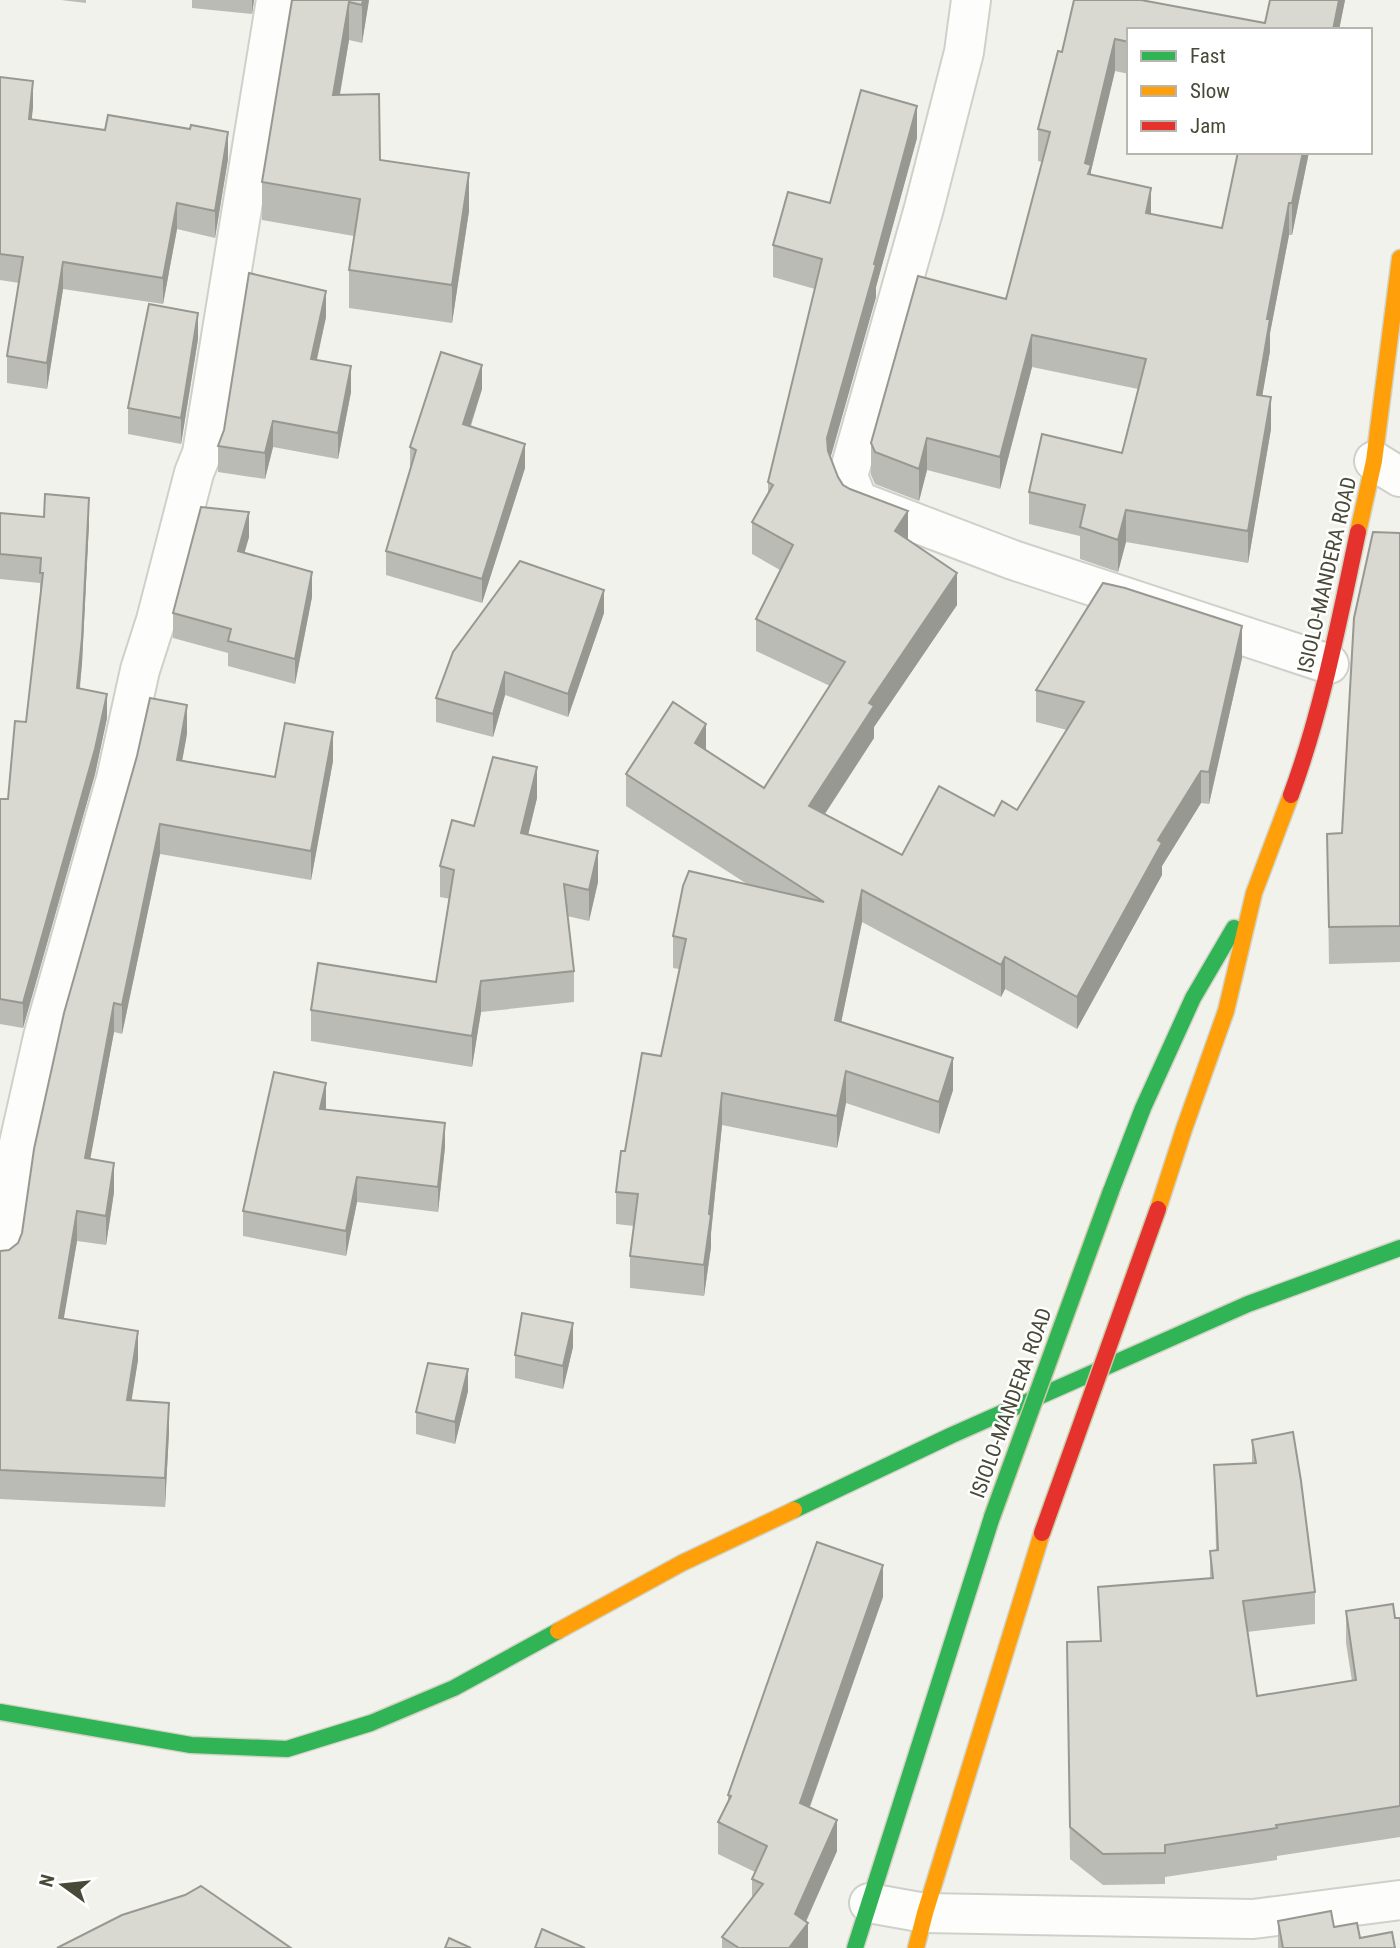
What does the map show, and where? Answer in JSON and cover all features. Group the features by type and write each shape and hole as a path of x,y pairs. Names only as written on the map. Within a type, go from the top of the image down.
{"main road":[{"name":"ISIOLO-MANDERA ROAD","path":"921,1930 1042,1533 1226,1011 1254,892 1306,754 1329,664 1387,469 1400,258"},
{"name":"ISIOLO-MANDERA ROAD","path":"855,1948 992,1517 1111,1191 1143,1108 1193,998 1254,892"},
{"path":"0,1712 191,1745 287,1749 371,1723 454,1688 681,1563 952,1435 1248,1304 1400,1248"}],"street":[{"path":"0,1259 12,1174 43,1037 116,779 140,670 156,620 194,473 202,453 276,0"},
{"path":"971,0 964,52 931,182 848,476 858,501 1013,561 1329,664"},
{"path":"869,1903 921,1930 1255,1933 1400,1900"}],"building":[{"path":"292,0 363,0 362,5 349,2 333,95 379,94 380,160 469,173 452,285 349,270 360,199 262,182"},
{"path":"1074,0 1141,0 1265,23 1270,0 1339,0 1333,28 1127,28 1127,42 1115,39 1085,163 1091,165 1088,174 1151,188 1146,213 1222,228 1238,154 1303,154 1292,203 1289,203 1267,319 1270,319 1257,395 1271,397 1248,531 1126,510 1118,540 1080,527 1085,505 1029,492 1042,434 1122,453 1146,359 1032,335 1000,457 927,438 919,469 875,452 871,443 918,276 1006,299 1050,132 1038,129 1058,51 1062,52"},
{"path":"0,77 33,81 29,119 105,130 108,115 190,129 191,125 228,132 215,211 177,203 163,278 63,262 47,363 7,356 23,257 0,254"},
{"path":"861,90 917,106 827,438 828,451 843,485 908,511 895,531 957,573 869,703 874,706 809,806 902,855 939,786 994,816 1002,801 1017,810 1084,702 1036,690 1103,583 1242,626 1209,772 1201,771 1158,840 1162,843 1077,997 1005,957 1001,965 862,890 835,1020 953,1058 939,1102 846,1071 837,1116 722,1093 704,1265 630,1256 638,1194 616,1192 621,1151 625,1151 642,1053 661,1056 686,939 673,936 683,886 689,871 824,902 626,774 673,702 706,724 695,743 764,788 845,662 756,619 793,545 752,522 773,485 768,482 822,259 773,245 788,192 830,203"},
{"path":"249,273 326,291 311,359 351,366 338,433 273,421 265,453 218,446 224,430"},
{"path":"149,304 198,313 181,418 128,408"},
{"path":"441,352 482,365 463,424 525,444 482,579 386,551 416,450 410,447"},
{"path":"45,494 89,498 77,688 107,694 95,749 23,1003 0,999 0,799 8,799 15,721 26,722 43,573 40,573 41,558 0,554 0,513 44,517"},
{"path":"201,507 249,512 238,551 312,572 295,659 228,641 231,629 173,613"},
{"path":"1373,532 1400,533 1400,926 1329,927 1327,834 1342,833 1354,618"},
{"path":"520,561 604,590 568,694 505,672 493,714 436,698 453,652"},
{"path":"150,698 187,705 177,760 275,777 285,723 333,732 311,851 160,824 122,1005 114,1003 85,1158 114,1163 106,1216 77,1211 59,1318 138,1331 127,1400 169,1403 165,1478 0,1470 0,1251 9,1250 18,1243 22,1233 34,1149 64,1013 137,756"},
{"path":"493,757 537,767 521,833 598,851 589,890 564,884 574,971 481,981 472,1036 311,1010 318,963 436,982 454,870 440,866 452,820 474,826"},
{"path":"274,1072 326,1083 320,1109 445,1123 438,1187 357,1177 346,1231 243,1211"},
{"path":"522,1313 573,1323 563,1366 515,1355"},
{"path":"428,1363 468,1369 455,1422 416,1412"},
{"path":"1293,1432 1315,1592 1243,1601 1257,1696 1356,1680 1346,1611 1393,1604 1395,1618 1400,1618 1400,1806 1165,1845 1165,1853 1103,1854 1070,1827 1067,1642 1101,1641 1098,1587 1213,1578 1210,1551 1218,1550 1214,1465 1256,1463 1252,1440"},
{"path":"817,1542 883,1565 800,1803 837,1820 795,1914 808,1923 789,1948 739,1948 722,1937 763,1884 752,1879 767,1846 718,1822 731,1796 728,1795"},
{"path":"201,1886 291,1948 57,1948 122,1915 185,1895"},
{"path":"1331,1911 1334,1927 1357,1923 1360,1938 1392,1932 1395,1948 1283,1948 1278,1921"},
{"path":"542,1929 585,1948 535,1948"},
{"path":"449,1938 471,1948 445,1948"}],"traffic: fast":[{"path":"1111,1191 1143,1108 1193,998 1234,928"},
{"path":"992,1517 1111,1191"},
{"path":"794,1510 952,1435 1248,1304 1400,1248"},
{"path":"855,1948 992,1517"},
{"path":"0,1712 191,1745 287,1749 371,1723 454,1688 558,1631"}],"traffic: slow":[{"path":"1358,532 1374,461 1400,258"},
{"path":"1158,1209 1226,1011 1254,893 1291,795"},
{"path":"558,1631 682,1563 794,1510"},
{"path":"916,1948 1042,1533"}],"traffic: jam":[{"path":"1291,795 1321,698 1358,532"},
{"path":"1042,1533 1158,1209"}]}
